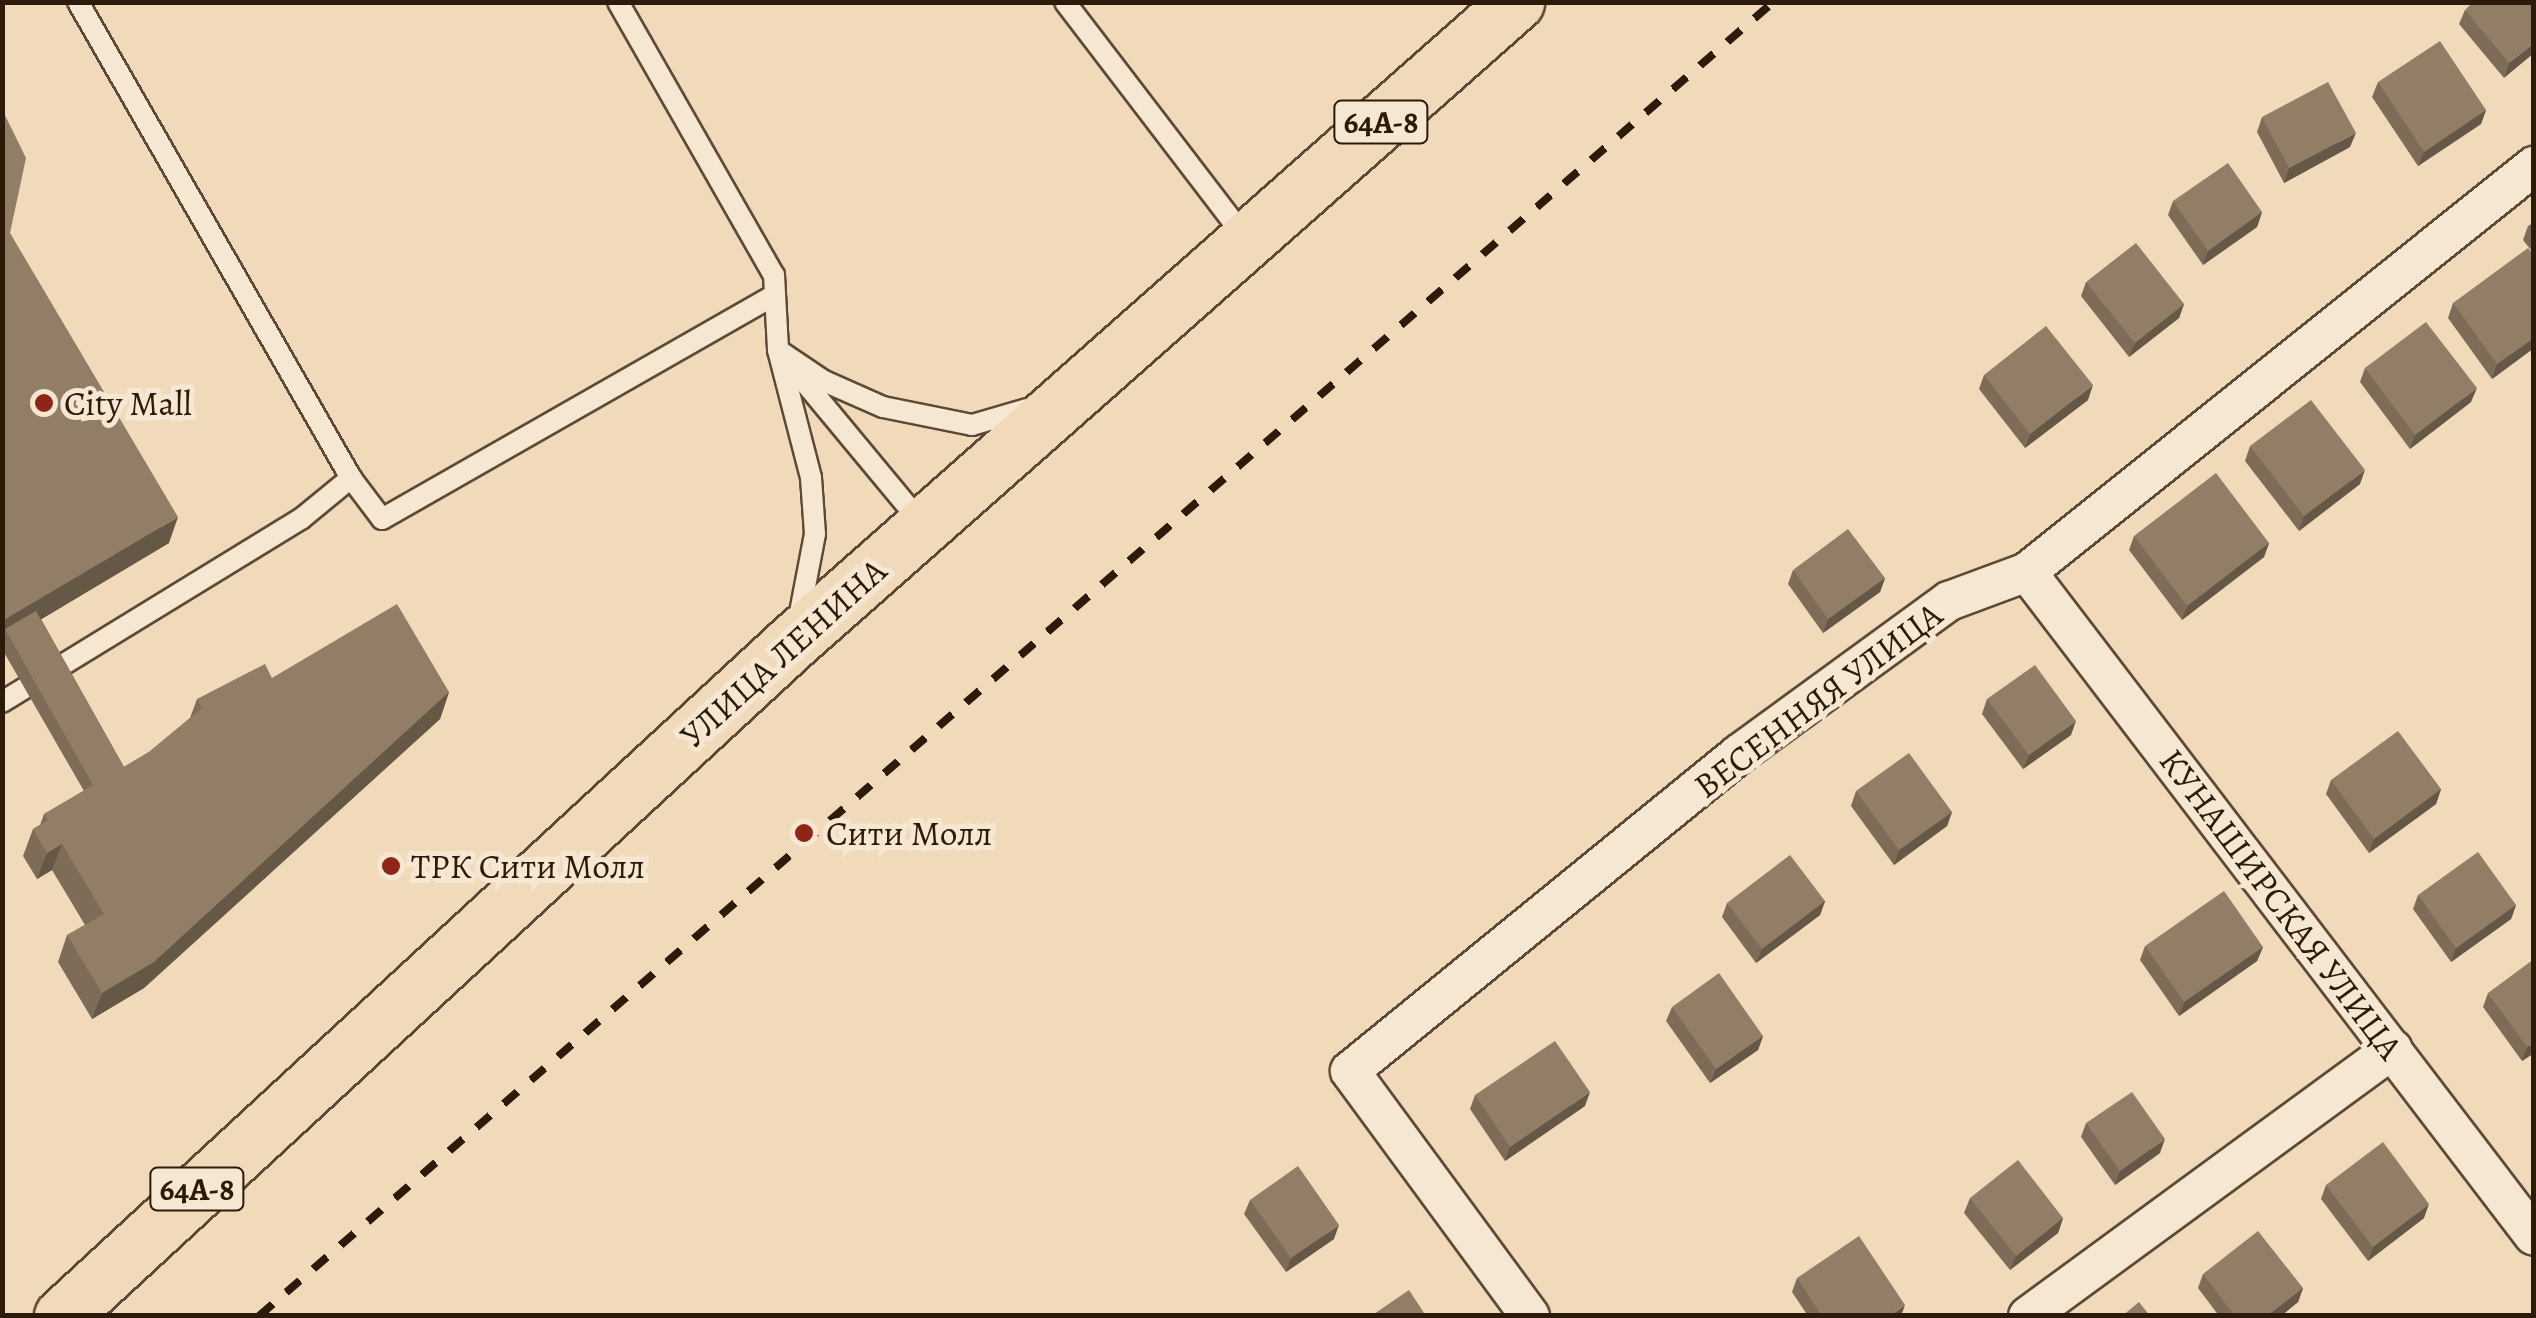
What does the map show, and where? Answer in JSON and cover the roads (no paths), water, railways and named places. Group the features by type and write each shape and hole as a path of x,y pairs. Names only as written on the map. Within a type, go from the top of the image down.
{"main road":[{"name":"УЛИЦА ЛЕНИНА","path":"62,1316 791,643 1516,2"}],"street":[{"name":"ВЕСЕННЯЯ УЛИЦА","path":"1530,1316 1350,1070 1740,754 1949,601 2027,572 2534,166"},
{"name":"КУНАШИРСКАЯ УЛИЦА","path":"2027,572 2534,1236"},
{"path":"2028,1316 2393,1049"}],"lane":[{"path":"78,2 350,478 382,519 774,295"},
{"path":"618,2 774,274 778,350 811,478 814,534 808,590 791,643"},
{"path":"1065,2 1247,240"},
{"path":"778,350 824,381 883,407 972,425 1052,400 1102,369"},
{"path":"778,350 924,526"},
{"path":"2,702 301,519 350,478"}],"railway":[{"path":"259,1316 1773,2"}],"place":[{"name":"City Mall","path":"44,403"},
{"name":"Сити Молл","path":"804,833"},
{"name":"ТРК Сити Молл","path":"391,866"}]}
